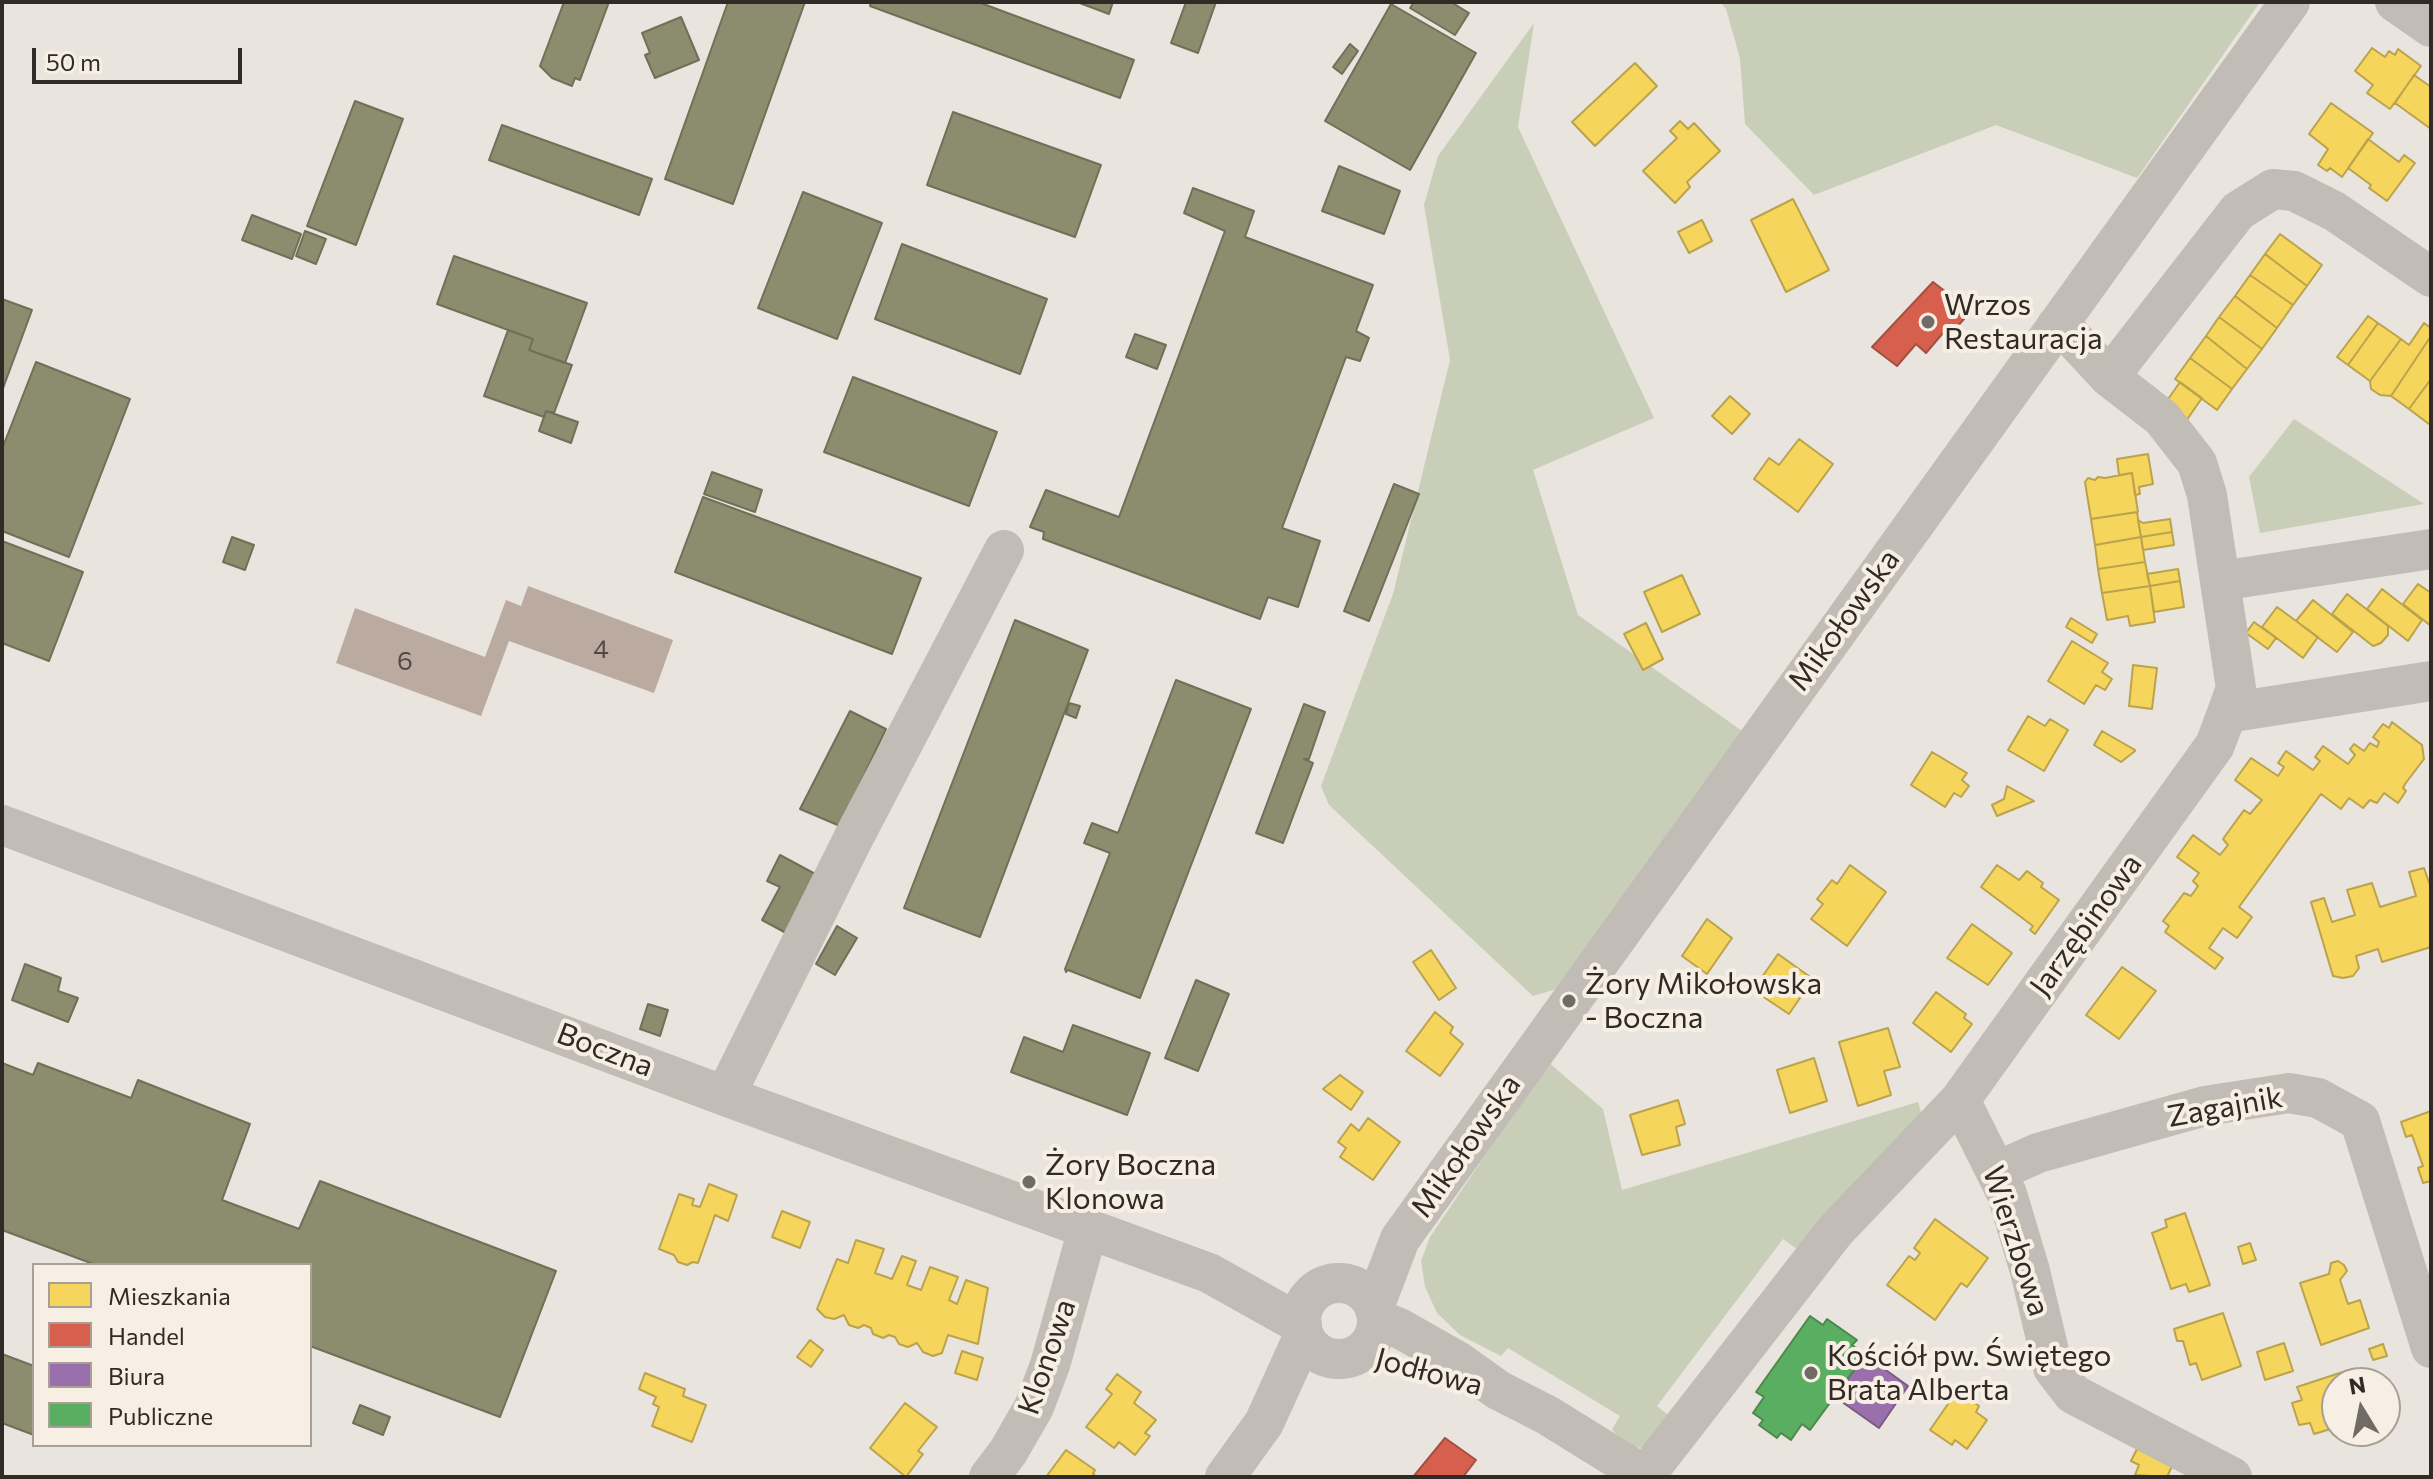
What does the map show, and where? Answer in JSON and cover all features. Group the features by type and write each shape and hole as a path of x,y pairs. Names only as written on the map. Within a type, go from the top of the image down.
{"street":[{"name":"Mikołowska","path":"1225,1477 1337,1310 1400,1239 2290,2"},
{"path":"2395,2 2431,27"},
{"path":"2109,377 2238,211 2273,189 2294,191 2334,211 2431,277"},
{"name":"Jarzębinowa","path":"1645,1476 1835,1231 1960,1100 2215,745 2236,688 2207,495 2197,463 2162,418 2109,377 2057,325"},
{"path":"2220,581 2431,549"},
{"path":"725,1096 814,916 1004,550"},
{"path":"2227,713 2431,681"},
{"name":"Boczna","path":"2,825 725,1096 1209,1273 1337,1310"},
{"name":"Zagajnik","path":"1998,1171 2038,1153 2205,1106 2260,1095 2289,1093 2318,1098 2360,1121 2431,1348"},
{"name":"Wierzbowa","path":"1960,1100 2007,1194 2030,1271 2053,1368 2073,1394 2232,1477"},
{"name":"Klonowa","path":"989,1477 1008,1452 1034,1407 1050,1365 1088,1229"},
{"path":"1337,1310 1373,1339 1353,1356"},
{"name":"Jodłowa","path":"1498,1390 1453,1380 1404,1362 1353,1356 1333,1359 1310,1346 1337,1310 1399,1328 1645,1476"},
{"name":"Mikołowska","path":"1264,1423 1353,1356"}],"green space":[{"path":"1720,2 2260,2 2137,178 1996,125 1814,195 1745,124 1740,58 1726,9"},
{"path":"1534,23 1518,127 1654,418 1533,470 1578,615 1745,733 1560,988 1533,996 1329,805 1321,786 1393,594 1450,360 1424,205 1438,156"},
{"path":"2294,419 2424,504 2260,533 2249,477"},
{"path":"1548,1062 1603,1109 1622,1190 1918,1102 1925,1125 1801,1252 1783,1239 1657,1406 1669,1416 1642,1448 1622,1444 1612,1429 1620,1416 1508,1348 1501,1356 1460,1335 1437,1313 1425,1287 1421,1261 1430,1237"}],"building: Mieszkania":[{"path":"2372,48 2385,57 2389,51 2395,55 2398,49 2421,66 2390,109 2367,93 2373,85 2355,71"},
{"path":"1635,63 1657,86 1595,146 1572,122"},
{"path":"2414,75 2431,87 2431,129 2395,103"},
{"path":"2331,103 2373,133 2342,177 2330,168 2327,171 2318,165 2328,149 2309,134"},
{"path":"1680,121 1688,129 1694,123 1720,151 1687,182 1690,187 1675,203 1643,171 1677,138 1670,131"},
{"path":"2368,139 2399,162 2404,155 2415,163 2387,201 2348,168"},
{"path":"1793,199 1829,270 1786,292 1751,220"},
{"path":"1702,220 1712,241 1689,253 1678,232"},
{"path":"2280,234 2322,265 2307,286 2265,254"},
{"path":"2265,254 2307,286 2293,305 2250,275"},
{"path":"2250,275 2293,305 2277,328 2235,296"},
{"path":"2235,296 2277,328 2262,349 2219,317"},
{"path":"2368,316 2378,323 2348,365 2337,357"},
{"path":"2219,317 2262,349 2247,369 2206,336"},
{"path":"2378,323 2401,339 2370,381 2348,365"},
{"path":"2424,323 2431,328 2431,336 2391,396 2380,395 2371,389 2370,381 2401,339 2409,345"},
{"path":"2206,336 2247,369 2232,389 2190,358"},
{"path":"2431,336 2431,379 2409,409 2391,396"},
{"path":"2190,358 2232,389 2217,410 2175,379"},
{"path":"2431,379 2431,421 2429,424 2409,409"},
{"path":"2180,382 2202,398 2186,421 2164,405"},
{"path":"1730,396 1750,414 1732,434 1712,416"},
{"path":"1799,439 1833,464 1798,512 1754,479 1769,458 1779,465"},
{"path":"2148,454 2153,484 2139,487 2140,494 2135,495 2132,473 2119,475 2117,459"},
{"path":"2132,473 2138,512 2091,519 2085,482 2088,478 2095,480"},
{"path":"2137,512 2141,537 2095,545 2091,519"},
{"path":"2170,519 2172,532 2141,537 2138,520 2143,523"},
{"path":"2172,532 2174,545 2143,550 2141,537"},
{"path":"2141,537 2145,562 2098,569 2095,545"},
{"path":"2145,562 2150,586 2102,593 2098,569"},
{"path":"2178,569 2180,581 2150,586 2147,574"},
{"path":"1682,575 1700,614 1662,632 1644,592"},
{"path":"2180,581 2184,607 2154,612 2150,586"},
{"path":"2418,584 2431,593 2431,626 2403,604"},
{"path":"2150,586 2155,622 2130,626 2128,616 2107,620 2102,593"},
{"path":"2382,589 2422,620 2408,641 2367,609"},
{"path":"2347,594 2388,626 2388,635 2381,643 2373,646 2332,614"},
{"path":"2313,600 2353,632 2337,652 2296,621"},
{"path":"2277,607 2318,637 2303,658 2262,627"},
{"path":"2071,618 2097,634 2092,643 2066,627"},
{"path":"2254,622 2276,638 2268,649 2246,633"},
{"path":"1646,623 1663,659 1643,670 1624,634"},
{"path":"2072,641 2108,663 2102,672 2112,679 2105,690 2096,685 2084,704 2048,681"},
{"path":"2133,665 2157,668 2152,709 2129,706"},
{"path":"2028,716 2045,726 2050,719 2068,730 2044,771 2008,750"},
{"path":"2392,722 2422,745 2424,759 2405,784 2403,788 2406,791 2398,803 2384,793 2377,803 2370,800 2363,808 2349,798 2341,809 2321,794 2239,907 2252,917 2237,938 2223,928 2209,948 2223,958 2215,969 2165,932 2169,926 2163,921 2184,893 2191,896 2198,886 2193,881 2199,873 2177,857 2193,835 2220,855 2228,845 2223,839 2244,810 2250,814 2262,800 2235,780 2251,758 2278,776 2284,767 2278,763 2286,751 2313,770 2320,761 2315,757 2323,746 2348,764 2355,755 2350,749 2354,744 2364,751 2370,743 2377,747 2379,742 2373,737 2383,724 2389,728"},
{"path":"2102,731 2135,751 2121,762 2094,745"},
{"path":"1932,752 1967,773 1962,780 1969,786 1961,797 1954,793 1945,807 1911,785"},
{"path":"2007,786 2034,801 1997,816 1992,805 2004,799"},
{"path":"1850,865 1886,892 1847,946 1811,919 1823,904 1817,899 1832,880 1837,884"},
{"path":"1997,865 2019,880 2027,871 2043,883 2041,887 2059,900 2035,934 2030,930 2033,926 1981,887"},
{"path":"2424,868 2431,888 2431,947 2382,962 2378,949 2356,956 2359,968 2353,976 2333,976 2311,902 2324,898 2332,922 2355,915 2347,890 2372,883 2380,907 2416,896 2409,872"},
{"path":"1707,919 1732,938 1707,974 1682,956"},
{"path":"1972,924 2012,953 1988,985 1947,958"},
{"path":"1431,950 1456,988 1439,1000 1413,962"},
{"path":"1778,954 1813,979 1789,1014 1753,990"},
{"path":"2122,967 2156,991 2119,1039 2086,1015"},
{"path":"1936,992 1966,1014 1964,1018 1972,1024 1951,1052 1913,1023"},
{"path":"1435,1012 1453,1027 1450,1033 1463,1044 1440,1076 1406,1051"},
{"path":"1888,1028 1900,1067 1884,1071 1891,1095 1858,1106 1839,1042"},
{"path":"1814,1058 1827,1101 1790,1113 1777,1070"},
{"path":"1340,1075 1363,1092 1351,1110 1323,1089"},
{"path":"1678,1100 1685,1124 1676,1127 1680,1145 1642,1155 1630,1115"},
{"path":"2431,1111 2431,1181 2423,1183 2418,1168 2423,1166 2412,1135 2406,1137 2401,1122"},
{"path":"1368,1118 1400,1142 1373,1180 1340,1157 1346,1148 1338,1142 1351,1124 1359,1131"},
{"path":"709,1184 737,1195 728,1221 715,1215 698,1263 687,1265 678,1262 674,1255 659,1249 679,1194 694,1199 692,1205 700,1207"},
{"path":"782,1211 810,1222 800,1248 772,1237"},
{"path":"2185,1213 2210,1285 2189,1292 2186,1284 2171,1289 2152,1233 2167,1227 2165,1220"},
{"path":"1935,1219 1988,1258 1967,1287 1961,1283 1935,1320 1887,1285 1909,1256 1915,1260 1920,1253 1914,1248"},
{"path":"856,1240 884,1249 875,1273 892,1279 902,1256 916,1261 907,1285 921,1290 930,1267 958,1277 949,1300 957,1304 966,1280 988,1288 978,1344 948,1335 942,1353 933,1356 923,1352 917,1343 908,1347 899,1344 895,1337 889,1335 883,1338 873,1334 871,1328 864,1325 858,1328 849,1325 844,1315 834,1319 825,1317 817,1309 837,1259 848,1263"},
{"path":"2250,1243 2256,1260 2243,1264 2238,1247"},
{"path":"2338,1261 2347,1271 2340,1280 2348,1304 2360,1300 2369,1328 2321,1345 2300,1283 2329,1274 2331,1263"},
{"path":"2223,1313 2241,1366 2202,1380 2196,1363 2190,1365 2183,1341 2177,1341 2174,1329"},
{"path":"810,1340 823,1350 811,1367 797,1357"},
{"path":"2284,1343 2293,1371 2265,1380 2257,1352"},
{"path":"2383,1344 2387,1356 2373,1360 2369,1349"},
{"path":"962,1351 983,1358 977,1380 955,1373"},
{"path":"645,1373 685,1389 683,1396 706,1405 692,1442 652,1426 659,1407 653,1404 656,1397 639,1389"},
{"path":"1117,1374 1141,1392 1134,1403 1156,1420 1145,1433 1150,1436 1135,1455 1119,1442 1114,1448 1086,1427 1112,1394 1106,1389"},
{"path":"2321,1379 2321,1432 2314,1434 2310,1423 2299,1425 2292,1403 2302,1400 2297,1387"},
{"path":"1957,1391 1979,1406 1976,1412 1987,1420 1967,1449 1955,1440 1952,1445 1930,1430"},
{"path":"905,1403 937,1427 918,1451 923,1454 906,1477 870,1448"},
{"path":"2137,1449 2173,1464 2167,1477 2135,1475 2139,1465 2131,1461"},
{"path":"1066,1450 1095,1470 1093,1474 1097,1477 1046,1477"}],"building: Handel":[{"name":"Wrzos Restauracja","path":"1933,282 1971,311 1948,337 1943,333 1926,353 1916,344 1897,366 1872,347"},
{"path":"1445,1438 1476,1460 1463,1477 1413,1477"}],"building: Biura":[{"path":"1865,1355 1908,1386 1879,1428 1835,1397"}],"building: Publiczne":[{"name":"Kościół pw. Świętego Brata Alberta","path":"1810,1316 1823,1325 1827,1319 1857,1340 1852,1345 1865,1355 1810,1430 1802,1424 1791,1440 1781,1433 1777,1438 1759,1425 1763,1420 1753,1413 1764,1397 1756,1392"}],"building: Przemysł":[{"path":"564,2 609,2 580,80 575,78 572,86 552,78 540,66"},
{"path":"728,2 805,2 733,204 665,179"},
{"path":"871,2 978,2 1134,60 1120,98 870,6"},
{"path":"1077,2 1113,2 1109,14"},
{"path":"1186,2 1216,2 1198,53 1171,43"},
{"path":"1414,2 1451,2 1469,13 1455,35 1410,8"},
{"path":"1391,4 1476,53 1410,170 1325,121"},
{"path":"681,17 699,60 655,78 645,55 650,53 642,33"},
{"path":"1350,44 1358,51 1342,74 1333,67"},
{"path":"355,101 403,119 356,245 307,226"},
{"path":"953,112 1101,165 1075,237 927,185"},
{"path":"502,125 652,179 639,215 489,160"},
{"path":"1339,166 1400,191 1384,234 1322,211"},
{"path":"1193,188 1254,211 1245,237 1373,285 1356,331 1369,338 1360,361 1346,357 1282,528 1320,541 1298,607 1268,597 1260,619 1043,539 1044,532 1030,527 1046,490 1119,517 1225,231 1184,213"},
{"path":"803,192 882,223 837,339 758,308"},
{"path":"252,215 301,234 292,259 242,240"},
{"path":"305,231 326,239 316,264 296,256"},
{"path":"902,244 1047,299 1020,374 875,319"},
{"path":"454,256 587,303 565,363 529,350 533,339 437,304"},
{"path":"2,299 32,310 2,391"},
{"path":"508,330 533,339 529,350 572,365 554,413 546,411 544,417 484,396"},
{"path":"1135,334 1166,345 1157,369 1126,357"},
{"path":"36,362 130,399 69,557 2,531 2,449"},
{"path":"853,377 997,432 969,506 824,452"},
{"path":"546,411 578,422 571,443 539,431"},
{"path":"712,472 762,490 755,512 704,494"},
{"path":"1394,484 1419,494 1369,621 1344,611"},
{"path":"703,497 921,578 892,654 675,572"},
{"path":"232,537 254,545 245,570 223,562"},
{"path":"2,541 83,572 49,661 2,643"},
{"path":"1015,620 1088,650 980,937 904,908"},
{"path":"1176,680 1251,709 1140,998 1068,970 1066,972 1065,969 1110,853 1084,843 1092,823 1118,833"},
{"path":"1069,703 1080,706 1076,718 1066,714"},
{"path":"1304,704 1325,712 1309,759 1304,759 1313,763 1283,843 1256,833"},
{"path":"850,711 886,729 840,826 800,809"},
{"path":"780,855 819,876 788,934 762,920 780,887 767,881"},
{"path":"837,926 857,938 835,975 816,964"},
{"path":"25,964 61,978 58,991 78,998 68,1022 12,1000"},
{"path":"1196,980 1229,994 1198,1071 1165,1058"},
{"path":"648,1004 668,1010 660,1036 640,1029"},
{"path":"1073,1025 1150,1053 1127,1115 1011,1072 1024,1037 1063,1052"},
{"path":"2,1063 33,1075 38,1063 131,1098 138,1080 250,1124 222,1200 299,1229 320,1181 556,1271 500,1417 312,1347 312,1263 91,1263 2,1230"},
{"path":"2,1354 32,1365 32,1434 2,1423"},
{"path":"360,1405 390,1417 383,1435 353,1423"}],"building: Inne":[{"path":"528,586 673,640 654,693 509,641 481,716 336,663 355,608 485,657 506,600 521,606"}],"place":[{"name":"Wrzos Restauracja","path":"1928,322"},
{"name":"Żory Mikołowska - Boczna","path":"1569,1001"},
{"name":"Żory Boczna Klonowa","path":"1029,1182"},
{"name":"Kościół pw. Świętego Brata Alberta","path":"1811,1373"}]}
